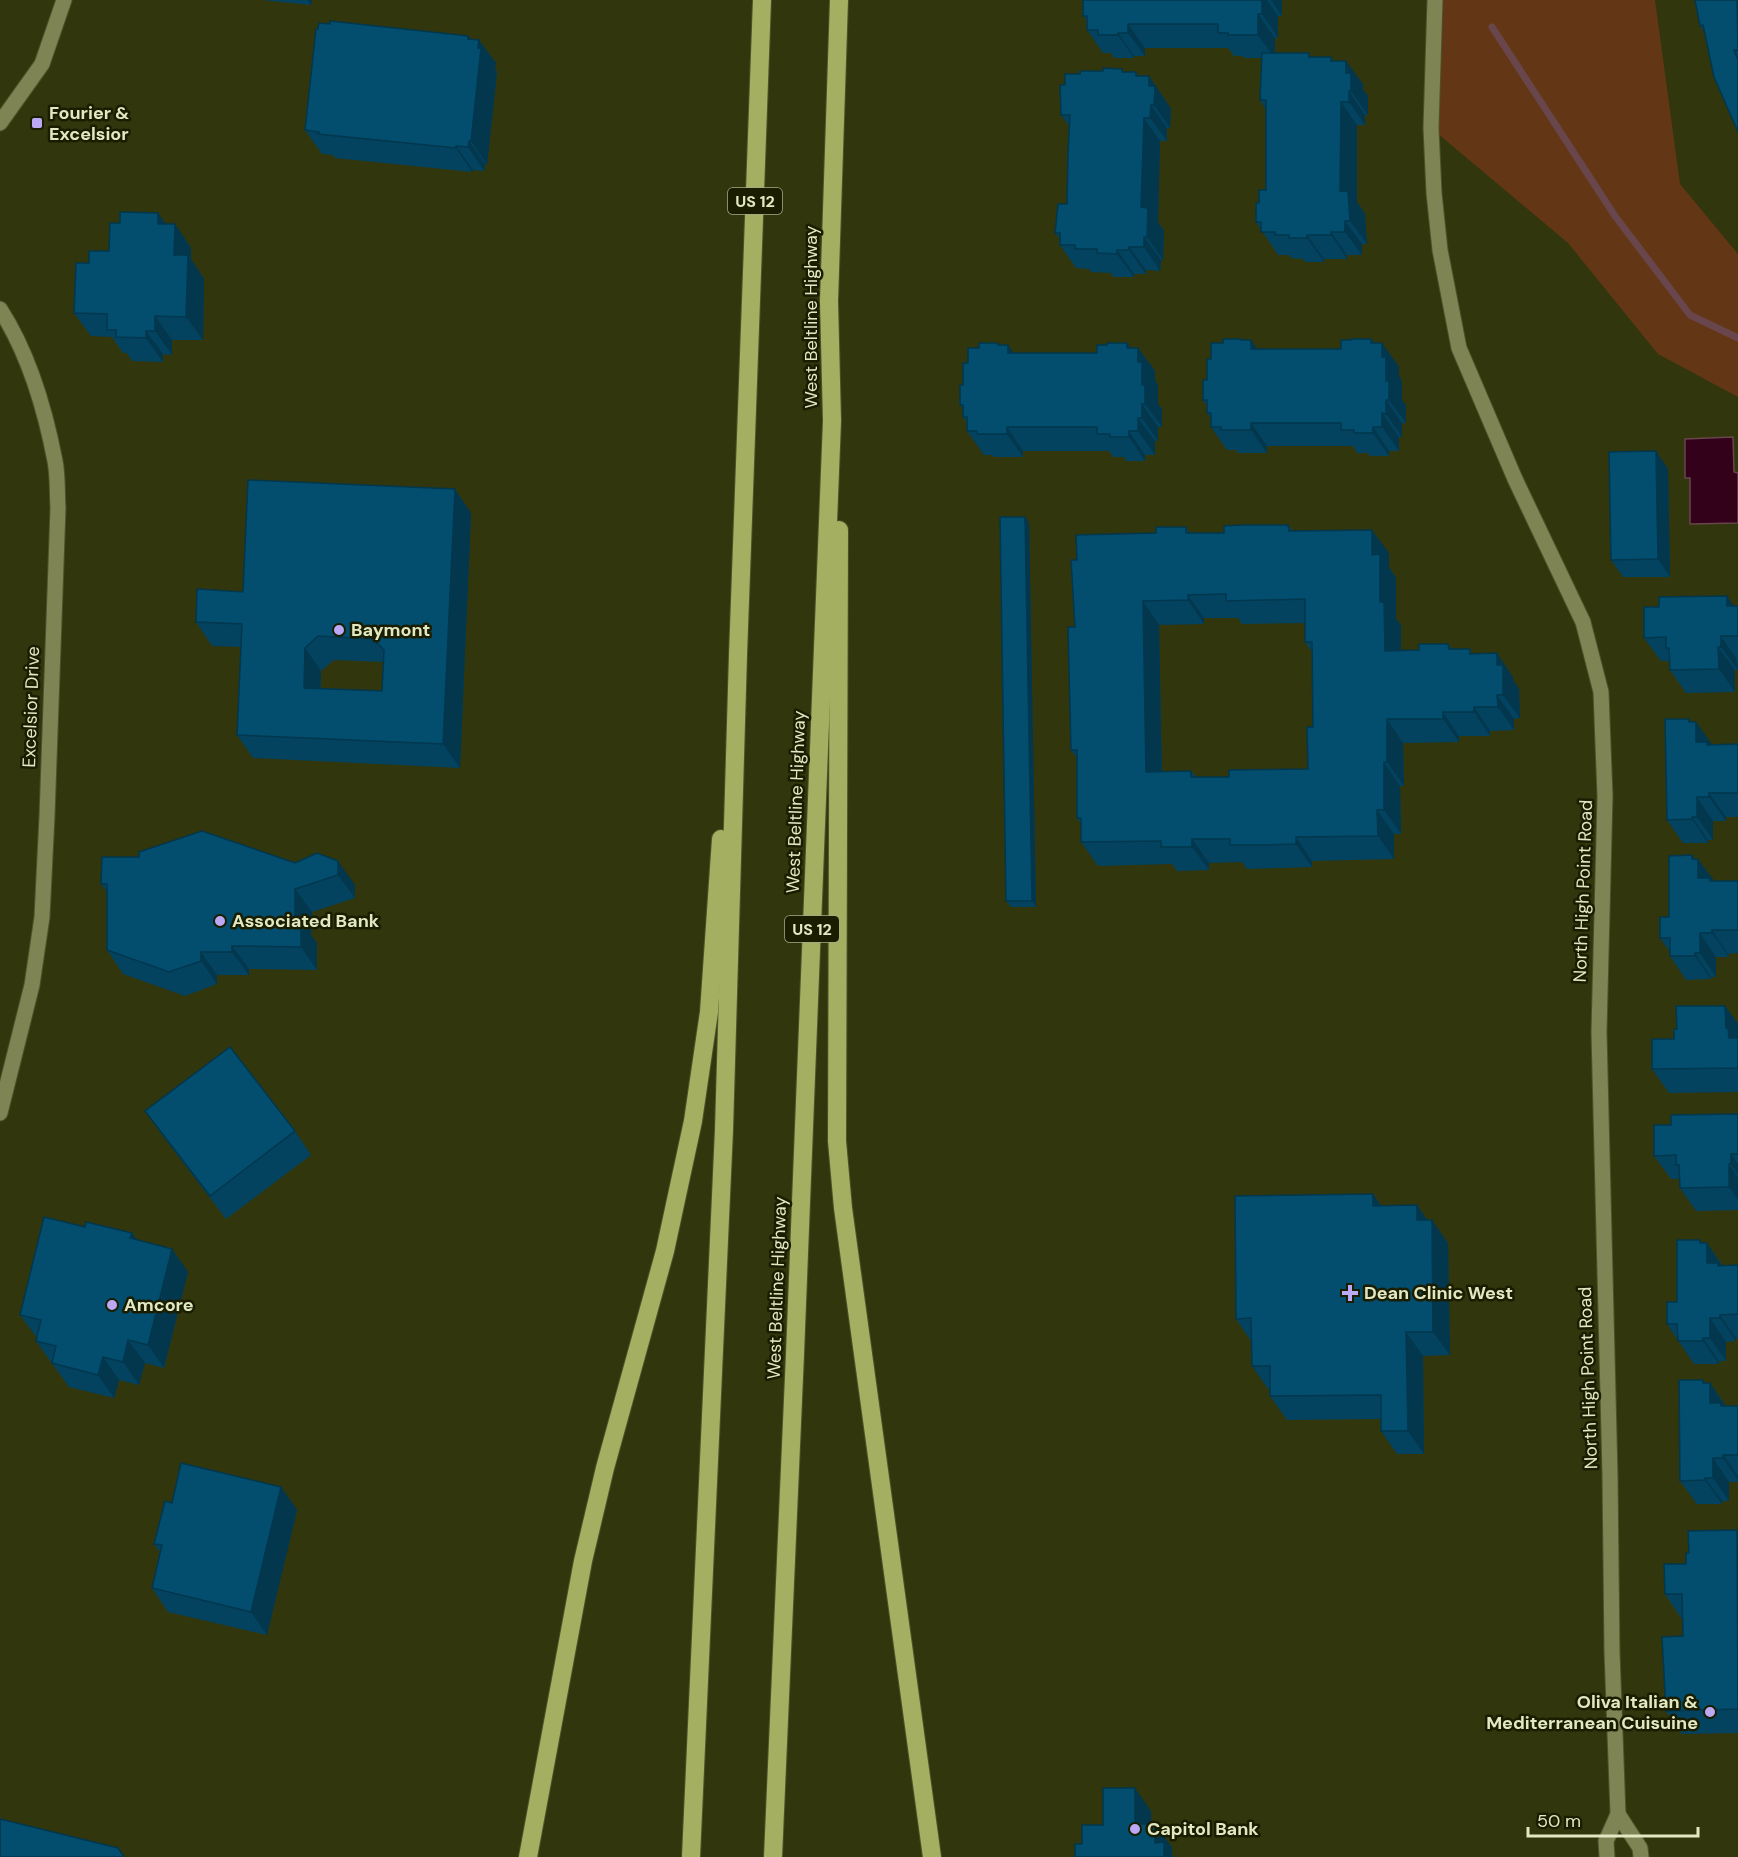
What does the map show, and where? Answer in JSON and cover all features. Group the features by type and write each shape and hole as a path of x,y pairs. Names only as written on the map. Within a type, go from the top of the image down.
{"highway":[{"name":"US 12","path":"691,1857 724,1130 738,656 762,0"},
{"name":"West Beltline Highway","path":"773,1857 832,421 829,301 838,0"},
{"path":"832,421 839,532 837,1141 844,1220 932,1857"},
{"path":"528,1857 583,1561 605,1468 665,1251 693,1121 709,1012 726,764 738,656"}],"street":[{"path":"0,123 42,64 64,0"},
{"name":"North High Point Road","path":"1435,0 1431,128 1434,193 1440,250 1459,348 1515,479 1579,612 1601,692 1605,796 1599,1044 1612,1652 1618,1814 1606,1840 1607,1857"},
{"name":"Excelsior Drive","path":"0,309 9,323 31,373 56,463 58,508 42,916 32,985 0,1113"},
{"path":"1618,1814 1640,1848 1641,1857"}],"shaded area":[{"path":"1435,0 1655,0 1680,184 1738,254 1738,397 1658,354 1568,243 1431,128"},
{"path":"1733,437 1734,472 1738,473 1738,523 1690,524 1690,478 1685,478 1685,439"}],"building":[{"path":"1083,0 1262,0 1262,14 1258,14 1258,35 1218,33 1218,24 1128,24 1128,33 1098,35 1098,30 1087,30 1087,16 1083,16"},
{"path":"1695,0 1737,0 1738,50 1734,50 1738,60 1738,132 1714,77"},
{"path":"330,21 468,36 468,39 479,40 478,48 481,48 471,141 468,147 456,146 456,148 318,134 319,132 305,130 316,29 319,23 330,24"},
{"path":"1262,53 1309,53 1309,57 1331,57 1331,61 1346,61 1346,73 1351,73 1351,91 1349,91 1349,102 1341,102 1340,191 1348,191 1350,221 1345,221 1345,232 1331,232 1331,235 1307,235 1307,238 1289,238 1289,235 1275,235 1275,232 1261,232 1261,222 1256,222 1259,190 1266,190 1266,100 1260,100"},
{"path":"1103,68 1122,69 1122,72 1136,72 1136,76 1149,76 1149,86 1155,86 1154,105 1151,105 1150,118 1144,118 1141,207 1148,208 1147,237 1144,237 1144,247 1117,250 1117,254 1097,253 1097,249 1075,249 1075,245 1060,245 1060,233 1055,233 1058,204 1067,204 1070,115 1061,115 1060,85 1065,85 1065,74 1080,74 1080,71 1103,71"},
{"path":"120,212 158,213 158,224 175,224 174,255 188,255 186,317 155,316 155,331 146,331 146,338 116,337 116,330 107,330 107,314 74,313 76,263 89,263 89,251 109,251 110,223 120,223"},
{"path":"1223,339 1251,340 1251,349 1341,349 1341,340 1351,339 1371,339 1371,343 1382,343 1382,357 1386,357 1386,381 1389,381 1389,400 1386,400 1386,414 1382,413 1382,427 1373,427 1373,433 1354,433 1354,430 1341,430 1341,423 1251,423 1251,430 1221,430 1221,427 1211,427 1211,413 1207,413 1207,400 1203,400 1203,380 1207,380 1207,359 1211,359 1211,343 1223,343"},
{"path":"979,343 1008,345 1008,353 1097,353 1097,345 1107,345 1107,343 1127,343 1127,348 1138,348 1138,362 1142,362 1142,385 1145,385 1145,404 1142,404 1142,418 1138,418 1138,431 1129,431 1129,437 1110,437 1110,434 1097,434 1097,427 1007,427 1007,434 977,434 977,431 967,431 967,417 963,417 963,405 960,405 963,363 968,363 968,348 979,348"},
{"path":"1656,451 1658,559 1611,560 1609,452"},
{"name":"Baymont","path":"248,480 455,489 443,744 237,735 242,624 196,622 197,589 243,592","holes":["318,636 373,639 384,650 382,691 304,688 305,648"]},
{"path":"1000,517 1025,517 1032,901 1006,901"},
{"path":"1288,525 1289,531 1372,530 1372,555 1380,554 1380,602 1384,602 1385,651 1419,650 1419,644 1448,644 1449,649 1470,649 1470,654 1497,653 1497,665 1503,665 1503,695 1497,695 1498,707 1474,707 1474,712 1443,712 1443,719 1387,719 1384,810 1377,810 1378,836 1296,837 1296,844 1265,845 1230,845 1230,839 1192,839 1192,847 1161,847 1161,841 1081,842 1081,818 1077,818 1077,750 1071,750 1068,627 1075,627 1071,560 1077,560 1076,535 1156,533 1156,527 1186,527 1186,533 1224,533 1224,526","holes":["1226,594 1226,601 1305,599 1305,642 1312,642 1313,727 1307,727 1308,769 1229,770 1229,777 1191,777 1191,771 1146,772 1143,601 1188,600 1188,595"]},
{"path":"1727,596 1727,606 1738,606 1738,636 1721,636 1721,647 1718,647 1719,669 1670,670 1666,637 1644,638 1644,607 1659,607 1659,597"},
{"path":"1665,719 1689,719 1689,722 1696,722 1696,742 1707,742 1707,745 1738,744 1738,793 1709,793 1709,797 1697,797 1697,817 1667,820"},
{"path":"202,831 295,863 317,853 338,861 338,875 295,889 295,920 301,920 301,947 232,946 232,952 201,952 201,961 169,972 107,950 107,884 101,884 102,857 139,857 139,852"},
{"path":"1692,855 1692,859 1698,859 1698,878 1710,878 1710,881 1738,881 1738,930 1712,930 1712,933 1700,933 1700,953 1695,953 1695,956 1670,956 1670,938 1660,938 1660,917 1669,917 1669,856"},
{"path":"1676,1006 1725,1006 1729,1038 1738,1038 1738,1068 1652,1069 1652,1039 1674,1039 1674,1029 1677,1029"},
{"path":"230,1047 295,1131 210,1196 145,1111"},
{"path":"1738,1114 1738,1154 1731,1154 1729,1187 1680,1188 1676,1155 1654,1156 1654,1125 1671,1125 1671,1115"},
{"name":"Dean Clinic West","path":"1373,1194 1373,1206 1417,1205 1417,1220 1432,1220 1433,1332 1406,1332 1408,1431 1381,1431 1381,1395 1270,1396 1270,1366 1252,1366 1251,1318 1236,1319 1235,1196"},
{"name":"Amcore","path":"44,1217 85,1227 86,1222 132,1233 130,1238 172,1249 148,1345 128,1340 123,1362 103,1357 98,1375 52,1363 56,1346 36,1341 41,1320 20,1315"},
{"path":"1677,1240 1700,1240 1700,1243 1707,1243 1707,1263 1718,1263 1718,1266 1738,1265 1738,1314 1710,1318 1710,1338 1703,1338 1703,1341 1678,1341 1677,1324 1667,1324 1667,1302 1677,1302"},
{"path":"1679,1380 1703,1380 1703,1383 1710,1383 1710,1403 1721,1403 1721,1406 1738,1406 1738,1455 1713,1458 1713,1478 1680,1481"},
{"path":"181,1463 281,1487 251,1612 152,1588 162,1545 154,1544 165,1501 172,1503"},
{"path":"1737,1530 1738,1709 1666,1711 1662,1637 1683,1636 1682,1594 1665,1594 1664,1564 1686,1564 1686,1553 1689,1553 1688,1531"},
{"path":"1103,1788 1135,1788 1135,1824 1155,1824 1155,1843 1164,1842 1164,1857 1075,1857 1075,1844 1082,1844 1082,1825 1103,1825"},
{"path":"0,1819 118,1848 124,1857 0,1857"}],"waterway":[{"path":"1492,27 1615,216 1690,315 1738,338"}],"place":[{"name":"Fourier & Excelsior","path":"37,123"},
{"name":"Baymont","path":"339,630"},
{"name":"Associated Bank","path":"220,921"},
{"name":"Dean Clinic West","path":"1350,1293"},
{"name":"Amcore","path":"112,1305"},
{"name":"Oliva Italian & Mediterranean Cuisuine","path":"1710,1712"},
{"name":"Capitol Bank","path":"1135,1829"}]}
